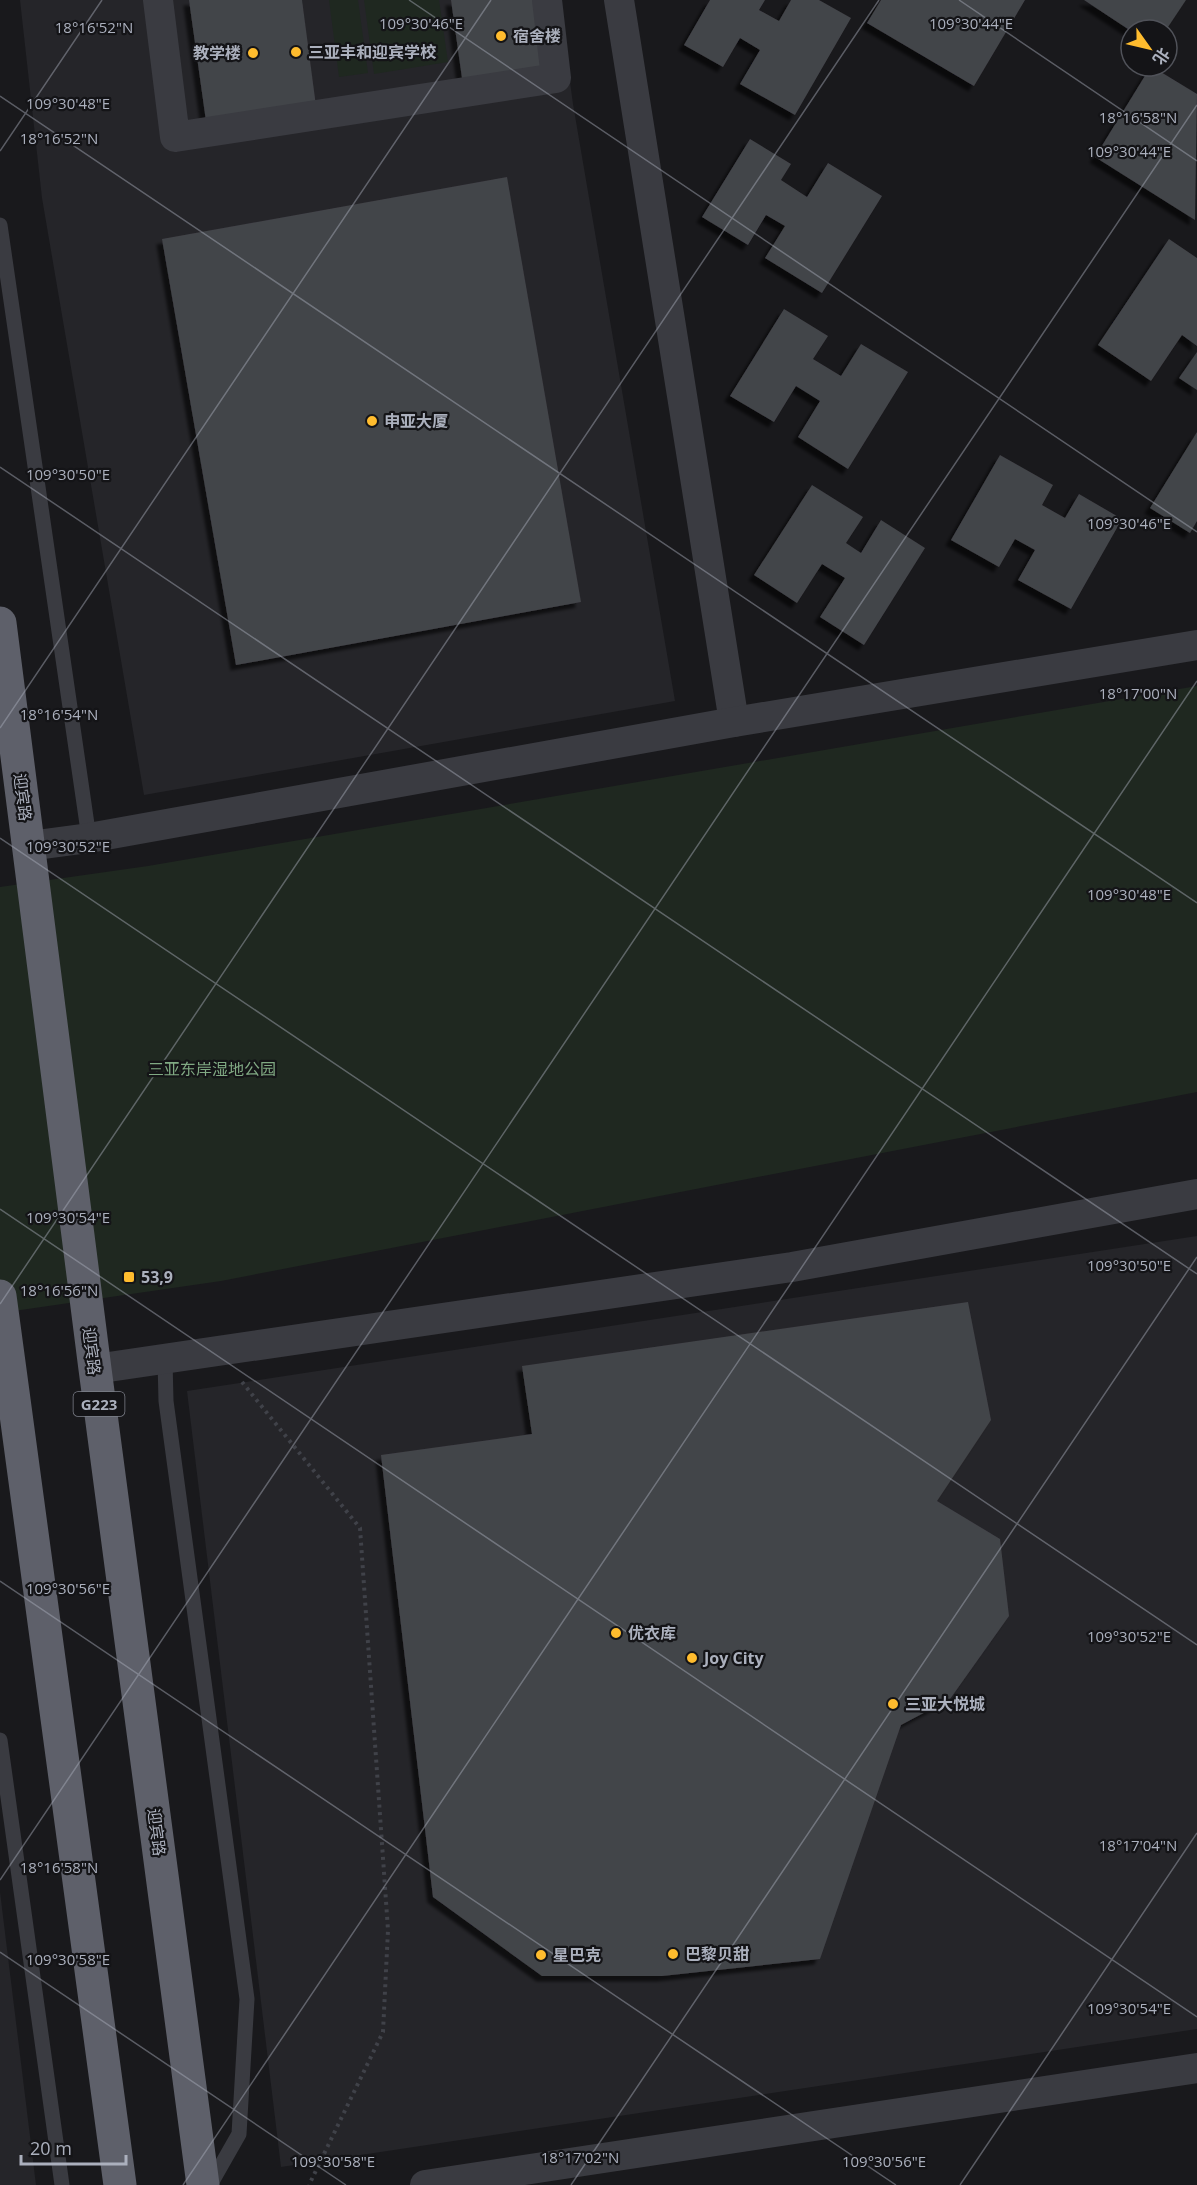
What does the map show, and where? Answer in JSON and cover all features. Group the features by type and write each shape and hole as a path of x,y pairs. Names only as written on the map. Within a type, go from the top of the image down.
{"highway":[{"name":"迎宾路","path":"0,623 95,1369 203,2185"},
{"path":"0,1296 120,2185"}],"street":[{"path":"158,0 175,137 556,78 547,0"},
{"path":"619,0 734,722"},
{"path":"29,846 89,838 734,722 1197,645"},
{"path":"95,1369 792,1267 1197,1194"},
{"path":"425,2185 1197,2068"}],"lane":[{"path":"0,225 89,838"},
{"path":"165,1360 166,1401 247,1999 239,2134 210,2185"},
{"path":"0,1740 62,2185"}],"path":[{"path":"217,1352 360,1528 388,1930 383,2032 309,2185"}],"shaded area":[{"path":"20,0 559,0 573,104 675,701 144,795 42,198"},
{"path":"1197,1236 1197,2029 281,2167 187,1391"},
{"path":"0,1892 36,2185 0,2185"}],"green space":[{"path":"329,0 358,0 368,73 339,77"},
{"path":"364,0 439,0 448,62 374,74"},
{"name":"三亚东岸湿地公园","path":"1197,686 1197,1092 221,1281 0,1313 0,887 148,866"}],"building":[{"name":"教学楼","path":"189,0 302,0 316,106 206,121"},
{"name":"宿舍楼","path":"451,0 540,0 550,72 463,85"},
{"path":"710,0 765,0 759,10 779,21 791,0 819,0 851,18 795,115 740,84 760,50 740,38 723,67 684,45"},
{"path":"881,0 1025,0 974,86 867,23"},
{"path":"1084,0 1186,0 1174,18 1119,18 1119,23"},
{"path":"1144,78 1171,78 1197,94 1195,220 1095,157"},
{"path":"750,139 791,164 781,180 807,197 828,163 882,196 822,293 765,258 785,226 766,215 748,245 702,217"},
{"name":"申亚大厦","path":"507,177 581,602 236,665 162,239"},
{"path":"1169,239 1197,258 1197,346 1182,335 1151,381 1098,345"},
{"path":"784,309 828,336 813,359 841,376 861,344 908,372 848,469 798,437 820,401 796,386 774,422 730,396"},
{"path":"1197,352 1197,390 1179,378"},
{"path":"1197,432 1197,521 1190,533 1150,508"},
{"path":"1000,455 1053,485 1042,505 1065,518 1079,494 1122,519 1071,609 1018,580 1035,550 1015,539 999,567 951,540"},
{"path":"812,485 863,517 846,543 861,553 881,520 925,548 864,645 820,617 845,578 822,564 797,603 754,575"},
{"name":"Joy City","path":"968,1302 991,1420 937,1501 1000,1539 1009,1616 950,1699 901,1725 820,1959 662,1976 542,1976 433,1897 381,1455 532,1434 522,1366"}],"place":[{"name":"宿舍楼","path":"501,36"},
{"name":"三亚丰和迎宾学校","path":"296,52"},
{"name":"教学楼","path":"253,53"},
{"name":"申亚大厦","path":"372,421"},
{"name":"53,9","path":"129,1277"},
{"name":"优衣库","path":"616,1633"},
{"name":"Joy City","path":"692,1658"},
{"name":"三亚大悦城","path":"893,1704"},
{"name":"巴黎贝甜","path":"673,1954"},
{"name":"星巴克","path":"541,1955"}]}
